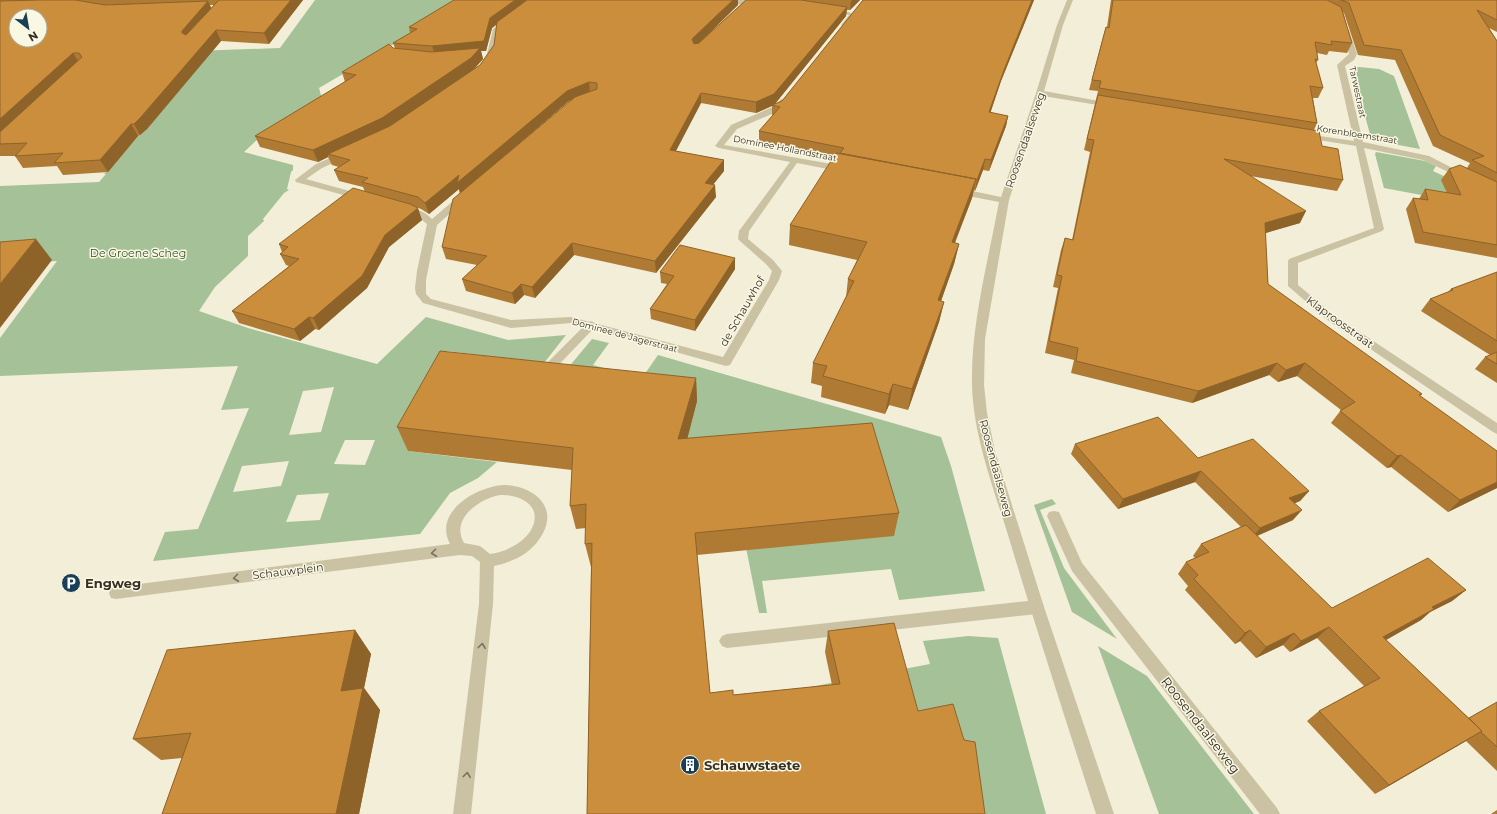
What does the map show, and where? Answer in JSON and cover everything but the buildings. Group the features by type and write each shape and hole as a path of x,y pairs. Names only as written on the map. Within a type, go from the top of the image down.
{"street":[{"path":"478,72 488,62 487,54 495,30 535,0"},
{"path":"719,0 746,4 769,2"},
{"name":"Roosendaalseweg","path":"1070,0 1060,25 1040,93 1004,200 979,339 978,385 981,413 989,451 1037,607 1105,814"},
{"path":"822,9 855,12 839,31"},
{"name":"Tarwestraat","path":"1343,20 1353,54 1351,58 1341,65 1361,145"},
{"name":"Dominee Hollandstraat","path":"791,92 778,108 734,127 719,146 854,171"},
{"path":"1040,93 1119,106"},
{"name":"Korenbloemstraat","path":"1299,135 1361,145 1426,158 1469,178"},
{"name":"Klaproosstraat","path":"1361,145 1380,229 1293,261 1293,286 1330,317 1497,429"},
{"path":"355,150 319,166 299,180 373,200"},
{"name":"de Schauwhof","path":"726,362 774,280 777,271 773,263 748,246 743,239 744,231 796,160"},
{"path":"951,190 1004,200"},
{"path":"396,206 418,212 426,217 432,224 468,193"},
{"name":"Dominee de Jagerstraat","path":"432,224 431,236 420,284 421,294 427,301 511,324 571,320 726,362"},
{"path":"529,372 544,374 591,325"},
{"path":"460,550 454,543 452,530 457,516 468,503 482,494 499,490 515,490 529,495 538,505 541,518 538,532 527,545 512,555 487,561 486,604 462,814"},
{"name":"Roosendaalseweg","path":"1054,516 1077,567 1271,814"},
{"name":"Schauwplein","path":"116,593 460,550 474,549 484,555 487,561"},
{"path":"727,641 1037,607"}],"green space":[{"name":"De Groene Scheg","path":"315,0 469,0 319,88 322,99 262,135 244,152 293,165 293,170 291,172 287,189 289,190 284,193 263,219 264,221 248,236 248,256 215,287 199,311 248,328 377,364 426,317 508,340 566,335 544,363 446,351 431,378 408,451 497,462 478,478 450,493 420,534 153,561 165,532 198,529 249,408 221,410 238,366 0,376 0,338 57,261 0,264 0,186 99,182 106,174 104,174 152,121 195,51 280,48","holes":["334,387 321,432 289,435 303,391","345,440 375,440 365,465 334,464","289,461 281,486 233,492 242,466","329,493 320,520 286,522 297,495"]},
{"path":"1355,68 1379,69 1394,76 1420,149 1377,141 1371,138 1353,71"},
{"path":"1376,152 1425,161 1436,166 1433,171 1482,194 1480,206 1384,188 1375,154"},
{"path":"592,339 609,343 593,365 642,378 658,355 941,437 951,466 985,591 899,600 891,569 762,581 767,613 759,613 729,462 548,392"},
{"path":"1052,499 1056,504 1040,510 1064,568 1117,639 1072,612 1034,505"},
{"path":"968,636 998,638 1046,814 950,814 805,688 930,664 923,641"},
{"path":"1098,646 1147,676 1254,814 1159,814"}],"place":[{"name":"Engweg","path":"71,583"},
{"name":"Schauwstaete","path":"690,765"}]}
